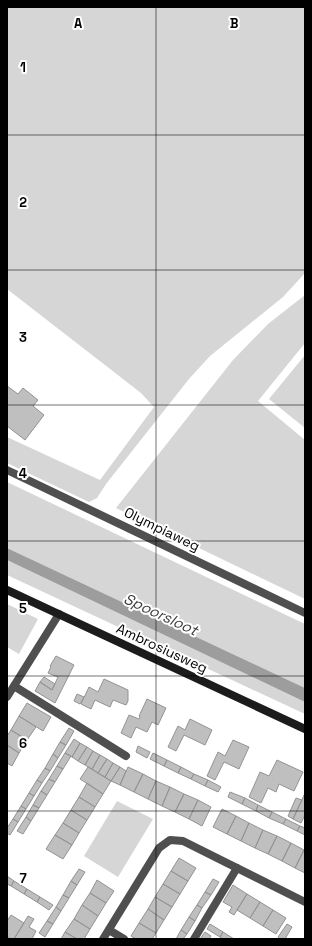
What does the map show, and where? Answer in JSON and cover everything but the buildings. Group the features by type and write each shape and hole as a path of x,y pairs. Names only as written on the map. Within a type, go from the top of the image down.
{"main road":[{"name":"Ambrosiusweg","path":"7,590 305,729"}],"street":[{"name":"Olympiaweg","path":"7,470 305,612"},
{"path":"7,697 59,614"},
{"path":"14,686 126,756"},
{"path":"103,939 159,848 170,840 183,841 305,902"},
{"path":"194,939 236,868"},
{"path":"109,930 124,939"}],"shaded area":[{"path":"7,7 305,7 305,273 283,297 210,356 189,379 106,484 97,498 89,502 7,463 7,437 100,480 154,407 141,393 7,289"},
{"path":"305,295 305,343 258,401 305,440 305,599 116,508 233,360 268,324"},
{"path":"305,355 305,428 269,399"},
{"path":"7,482 305,624 305,688 7,548"},
{"path":"7,548 305,688 305,702 7,560"},
{"path":"7,560 305,702 305,714 7,575"},
{"path":"7,604 38,619 19,654 7,647"},
{"path":"117,801 153,819 118,877 84,856"}],"water label":[{"name":"Spoorsloot","path":"161,614"}]}
